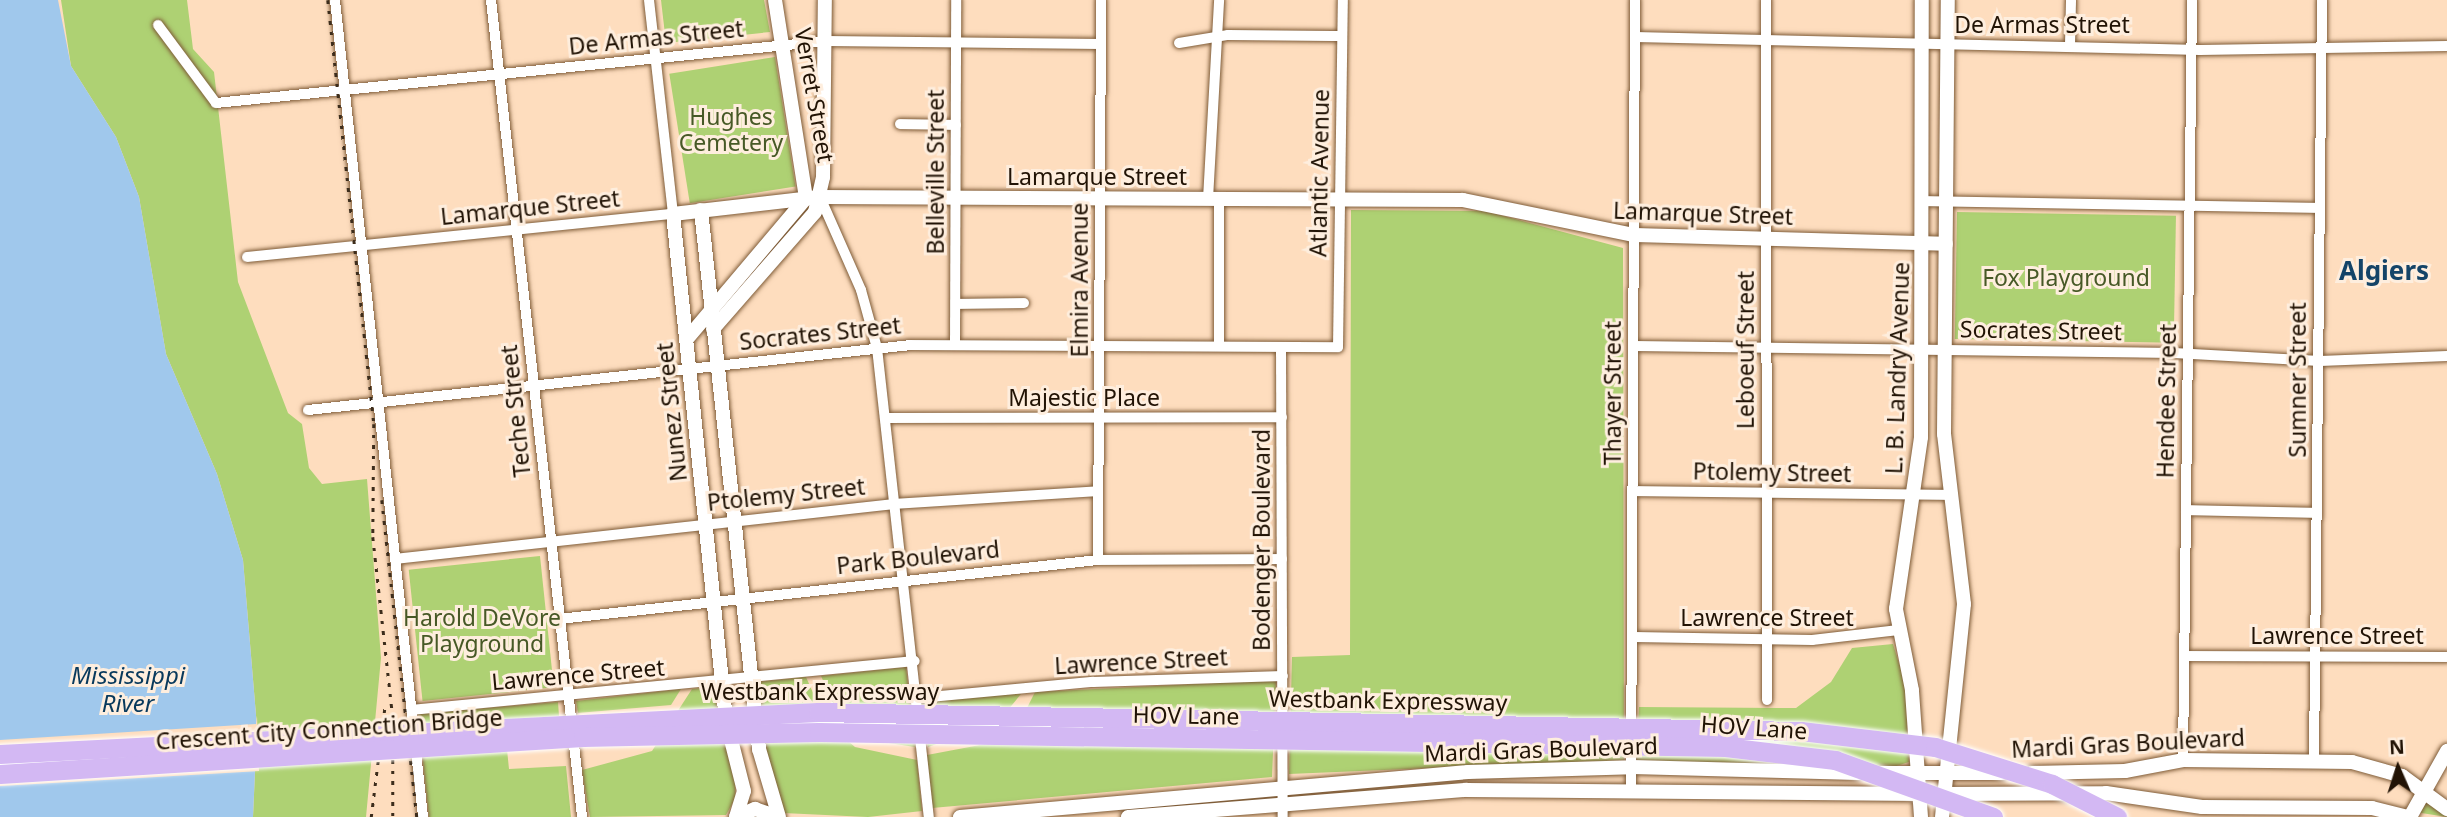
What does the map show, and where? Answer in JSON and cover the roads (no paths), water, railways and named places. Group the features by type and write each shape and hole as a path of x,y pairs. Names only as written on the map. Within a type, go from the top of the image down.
{"highway":[{"name":"Westbank Expressway","path":"0,754 643,718 818,712 1801,730 1935,747 2052,785 2117,817"},
{"name":"Crescent City Connection Bridge","path":"0,774 661,735"},
{"name":"HOV Lane","path":"661,735 1778,750 1835,760 1993,817"}],"street":[{"path":"335,0 423,817"},
{"name":"Teche Street","path":"491,0 582,817"},
{"name":"Nunez Street","path":"649,0 722,682 744,791 736,817"},
{"name":"Verret Street","path":"775,0 813,197"},
{"path":"713,329 811,219 826,41 825,0"},
{"name":"Belleville Street","path":"955,344 956,0"},
{"name":"Elmira Avenue","path":"1098,560 1101,0"},
{"path":"1219,0 1219,38 1210,91 1219,346"},
{"name":"Atlantic Avenue","path":"1338,347 1343,0"},
{"name":"Thayer Street","path":"1631,787 1634,637 1635,0"},
{"name":"Leboeuf Street","path":"1766,0 1767,700"},
{"name":"L. B. Landry Avenue","path":"1921,817 1912,690 1898,630 1899,555 1915,495 1923,349 1922,0"},
{"name":"L. B. Landry Avenue","path":"1942,817 1942,794 1963,653 1962,550 1944,434 1948,0"},
{"path":"2070,45 2071,0"},
{"name":"Hendee Street","path":"2183,760 2192,0"},
{"name":"Sumner Street","path":"2314,760 2322,0"},
{"name":"De Armas Street","path":"159,25 216,103 826,41 956,40 1101,44"},
{"path":"1178,43 1219,38 1342,36"},
{"name":"De Armas Street","path":"1635,37 1765,42 2191,45 2322,50 2447,46"},
{"path":"900,124 956,125"},
{"path":"686,340 813,197"},
{"path":"813,197 861,290 877,348 915,661 929,817"},
{"name":"Lamarque Street","path":"247,257 361,248 813,197 1339,199 1507,205 1633,235 1946,244"},
{"path":"1924,201 2318,208"},
{"path":"701,210 761,762 778,817"},
{"path":"956,304 1024,303"},
{"name":"Socrates Street","path":"308,410 877,348 955,344 1338,347"},
{"name":"Socrates Street","path":"1634,346 1923,349 2320,361 2447,356"},
{"name":"Bodenger Boulevard","path":"1282,347 1283,810"},
{"name":"Majestic Place","path":"885,418 1282,417"},
{"name":"Ptolemy Street","path":"395,559 894,504 1098,491"},
{"name":"Ptolemy Street","path":"1633,491 1952,495"},
{"path":"2186,510 2317,513"},
{"name":"Park Boulevard","path":"559,619 903,579 1098,560 1283,559"},
{"name":"Lawrence Street","path":"1634,637 1870,638 1898,630"},
{"name":"Lawrence Street","path":"2185,656 2447,657"},
{"name":"Lawrence Street","path":"411,710 568,698 915,661"},
{"name":"Lawrence Street","path":"919,698 1093,682 1283,676"},
{"path":"2408,817 2423,787 2447,751 2447,744"},
{"name":"Mardi Gras Boulevard","path":"1128,817 1284,787 1632,767 1945,774 2125,771 2183,760 2314,760 2379,767 2423,787 2447,809"},
{"name":"Mardi Gras Boulevard","path":"960,817 1167,809 1283,810 1631,787 1921,794 2106,793 2232,808 2372,808 2408,817"},
{"path":"736,817 755,809 778,817"}],"water":[{"name":"Mississippi River","path":"0,0 58,0 71,66 116,137 139,197 166,354 217,474 243,560 257,727 253,817 0,817"}],"railway":[{"path":"328,0 374,424 373,537 393,718 393,817"},
{"path":"382,500 417,817"},
{"path":"371,817 385,704"}],"district":[{"name":"Algiers","path":"2384,271"}],"park label":[{"name":"Hughes Cemetery","path":"731,129"},
{"name":"Fox Playground","path":"2066,277"},
{"name":"Harold DeVore Playground","path":"482,630"}]}
